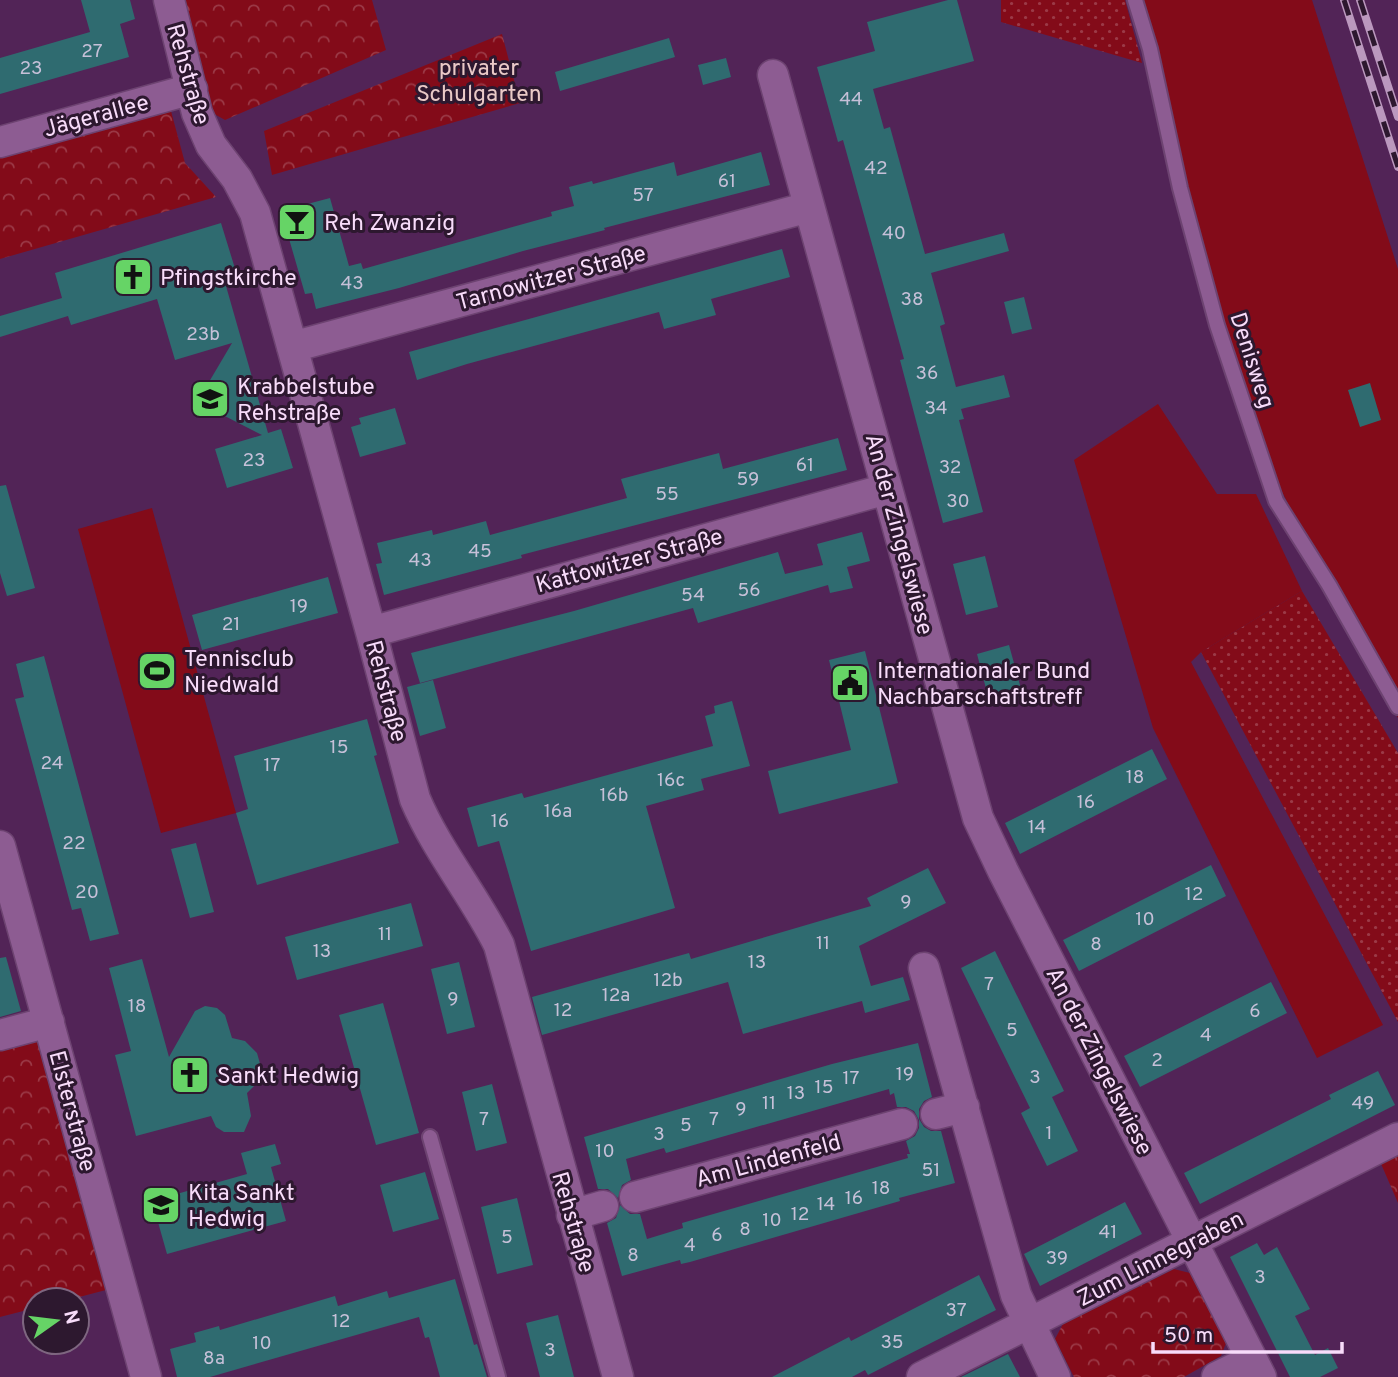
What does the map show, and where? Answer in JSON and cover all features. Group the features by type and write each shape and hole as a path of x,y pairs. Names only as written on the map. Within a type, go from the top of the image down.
{"street":[{"name":"Rehstraße","path":"169,0 197,113 211,145 237,179 254,213 415,799 424,821 499,945 618,1377"},
{"name":"An der Zingelswiese","path":"773,75 978,818 1256,1368"},
{"name":"Jägerallee","path":"0,142 192,89"},
{"name":"Tarnowitzer Straße","path":"292,347 809,207"},
{"name":"Kattowitzer Straße","path":"371,632 887,489"},
{"name":"Elsterstraße","path":"0,846 146,1377"},
{"path":"924,968 950,1111 1016,1295 1055,1377"},
{"path":"0,1035 49,1022"},
{"name":"Am Lindenfeld","path":"635,1197 902,1124"},
{"name":"Zum Linnegraben","path":"922,1377 1398,1138"},
{"path":"572,1215 603,1206"},
{"path":"1217,1377 1256,1368"}],"lane":[{"name":"Denisweg","path":"1135,0 1150,49 1181,188 1217,325 1276,501 1329,585 1398,707"},
{"path":"430,1138 498,1377"}],"green space":[{"path":"178,0 372,0 386,50 225,120 209,111"},
{"path":"1001,0 1125,0 1142,63 1001,22"},
{"path":"1138,0 1312,0 1398,269 1398,718 1277,482 1216,299"},
{"name":"privater Schulgarten","path":"502,34 520,103 272,175 264,131"},
{"path":"168,100 185,163 216,197 0,259 0,147"},
{"path":"1158,404 1217,494 1256,494 1302,591 1201,652 1191,662 1383,1025 1317,1058 1153,728 1074,460"},
{"name":"Tennisclub Niedwald","path":"152,508 236,813 161,833 78,529"},
{"path":"1302,591 1398,753 1398,1022 1201,652"},
{"path":"49,1022 121,1286 91,1294 91,1286 21,1286 21,1312 0,1317 0,1035"},
{"path":"1398,1128 1398,1203 1372,1143"},
{"path":"1174,1269 1194,1274 1228,1338 1221,1356 1184,1377 1074,1377 1055,1339 1063,1324"}],"building":[{"path":"81,0 130,0 135,19 120,24 129,57 0,94 0,58 90,32"},
{"path":"948,0 957,0 974,61 873,89 884,129 890,127 925,254 1004,233 1009,251 931,273 945,324 940,326 956,387 1004,375 1010,397 961,409 964,419 959,420 983,512 943,523 900,360 904,359 843,140 838,142 817,67 875,51 867,22"},
{"path":"669,38 675,57 560,91 555,72"},
{"path":"726,58 731,77 703,85 698,65"},
{"path":"761,152 770,185 604,228 605,230 399,288 316,309 312,293 305,294 281,211 330,198 349,266 361,263 363,269 552,216 551,212 574,206 569,187 592,181 593,184 674,162 677,176"},
{"path":"221,223 237,275 224,279 268,433 281,429 293,468 227,488 215,449 262,435 211,409 205,398 206,387 232,343 175,360 157,299 71,325 68,316 0,337 0,316 62,298 55,273"},
{"path":"782,249 790,277 711,299 716,315 664,329 659,312 417,380 409,352"},
{"path":"1024,297 1032,329 1012,334 1004,302"},
{"path":"1370,383 1381,420 1360,427 1348,390"},
{"path":"395,408 406,444 360,457 351,427 361,424 359,418"},
{"path":"838,438 847,470 521,555 522,558 384,595 376,564 382,563 377,543 432,530 433,535 486,521 490,535 627,498 621,479 719,453 723,469"},
{"path":"6,485 35,588 7,596 0,573 0,486"},
{"path":"862,532 870,561 847,567 853,588 830,593 828,585 698,623 693,608 420,683 411,653 574,611 778,552 785,574 823,565 817,544"},
{"path":"985,556 998,607 966,615 953,564"},
{"path":"328,577 338,613 202,650 192,615"},
{"path":"1009,645 1023,696 990,704 977,654"},
{"path":"865,651 898,783 779,814 768,771 851,750 829,660"},
{"path":"44,656 119,934 90,941 81,908 72,910 15,699 24,697 16,664"},
{"path":"433,680 446,728 420,736 407,687"},
{"path":"732,701 750,766 701,779 704,790 646,806 675,908 531,951 499,841 478,847 467,808 522,793 524,798 713,746 705,716 715,713 714,706"},
{"path":"367,719 377,755 374,756 399,843 257,885 236,813 248,809 234,756"},
{"path":"1152,749 1167,779 1020,854 1005,823"},
{"path":"196,843 214,912 190,918 171,849"},
{"path":"1211,865 1226,896 1079,971 1063,940"},
{"path":"928,868 946,903 859,946 871,986 903,977 910,1000 865,1013 862,1001 743,1034 728,982 542,1035 532,997 689,953 691,959 871,906 867,898"},
{"path":"411,903 423,946 297,980 285,937"},
{"path":"995,951 1064,1091 1052,1097 1078,1151 1047,1166 1021,1113 1030,1108 961,968"},
{"path":"6,957 21,1011 0,1017 0,958"},
{"name":"Sankt Hedwig","path":"142,959 169,1057 195,1011 205,1006 217,1008 225,1015 232,1038 245,1041 257,1053 261,1067 257,1083 247,1093 251,1116 244,1132 224,1132 216,1127 211,1116 136,1136 115,1055 131,1051 109,968"},
{"path":"459,962 475,1027 447,1034 431,969"},
{"path":"1271,982 1287,1013 1140,1087 1124,1056"},
{"path":"383,1003 419,1133 376,1145 339,1015"},
{"path":"918,1043 932,1097 924,1101 919,1109 919,1119 924,1127 931,1131 941,1131 955,1183 690,1262 681,1264 680,1260 622,1276 607,1223 616,1218 620,1205 630,1214 640,1214 647,1239 683,1228 682,1223 908,1158 907,1154 910,1154 906,1141 915,1136 919,1120 914,1111 897,1107 894,1093 890,1095 889,1089 666,1153 664,1148 626,1159 631,1180 622,1185 618,1198 608,1189 598,1189 584,1137 832,1064"},
{"path":"1378,1071 1395,1105 1200,1204 1184,1173 1331,1099 1329,1095"},
{"path":"492,1084 507,1143 476,1151 462,1092"},
{"path":"275,1144 281,1164 271,1167 286,1221 167,1254 152,1201 247,1174 241,1153"},
{"path":"425,1172 439,1219 393,1232 380,1185"},
{"path":"517,1198 533,1265 497,1274 481,1207"},
{"path":"1125,1202 1142,1234 1040,1286 1024,1254"},
{"path":"1257,1243 1264,1255 1277,1247 1310,1309 1295,1316 1315,1355 1328,1348 1338,1368 1320,1377 1290,1377 1230,1257"},
{"path":"979,1275 996,1310 868,1375 865,1370 852,1377 772,1377 849,1337 851,1341"},
{"path":"455,1279 474,1345 477,1344 487,1377 440,1377 429,1337 425,1338 419,1317 210,1377 177,1377 170,1349 196,1342 194,1333 219,1326 220,1330 335,1296 338,1306 387,1291 389,1298"},
{"path":"558,1315 574,1377 540,1377 526,1323"},
{"path":"1008,1354 1020,1377 961,1377"}],"railway":[{"path":"1344,0 1398,167"},
{"path":"1360,0 1398,117"}],"place":[{"name":"Reh Zwanzig","path":"297,222"},
{"name":"Pfingstkirche","path":"133,277"},
{"name":"Krabbelstube Rehstraße","path":"210,399"},
{"name":"Tennisclub Niedwald","path":"157,671"},
{"name":"Internationaler Bund Nachbarschaftstreff","path":"850,683"},
{"name":"Sankt Hedwig","path":"190,1075"},
{"name":"Kita Sankt Hedwig","path":"161,1205"}]}
